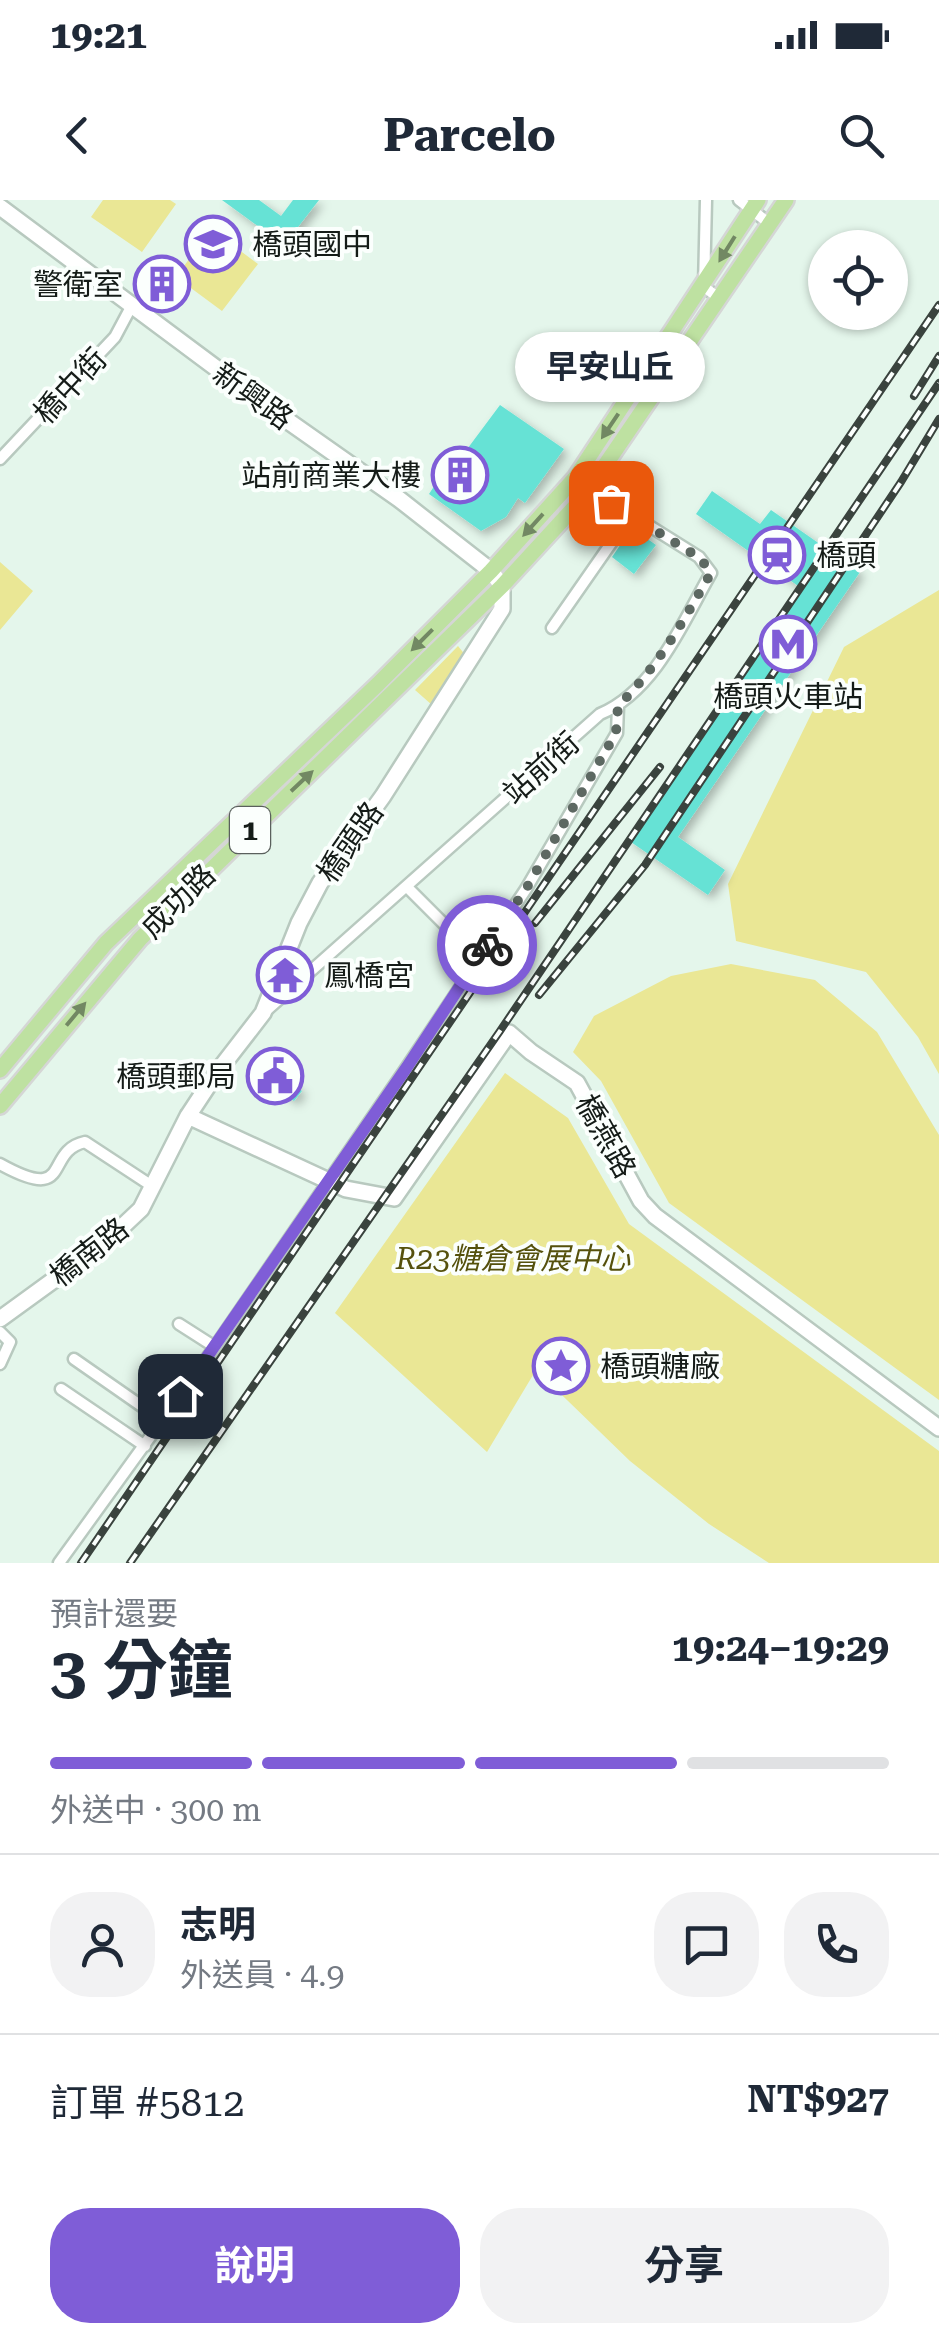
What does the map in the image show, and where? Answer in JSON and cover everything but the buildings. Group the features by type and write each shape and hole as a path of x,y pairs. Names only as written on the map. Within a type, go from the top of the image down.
{"main road":[{"name":"1","path":"502,586 590,490 786,200"},
{"name":"1","path":"491,571 575,478 704,287 750,203"},
{"name":"成功路","path":"0,1106 4,1078 106,942 491,571"},
{"name":"成功路","path":"4,1078 140,939 502,586"}],"street":[{"path":"706,200 704,287 719,298"},
{"path":"750,203 770,224"},
{"name":"新興路","path":"0,207 399,499 491,571"},
{"name":"橋中街","path":"0,459 115,337 132,307"},
{"name":"站前街","path":"264,1013 600,714 618,706 644,680 673,641 711,573 700,558 575,478"},
{"path":"552,628 630,516"},
{"path":"491,571 502,586"},
{"name":"橋頭路","path":"188,1116 214,1075 264,1013 298,922 502,609 502,586"},
{"path":"60,1563 215,1346 526,889 616,733 618,706"},
{"path":"408,888 478,958"},
{"name":"橋燕路","path":"188,1116 346,1189 394,1198 509,1033 577,1083 641,1201 655,1216 939,1428"},
{"name":"橋南路","path":"0,1319 132,1220 188,1116"},
{"path":"0,1164 30,1180 42,1181 53,1174 74,1146 85,1142 152,1186"},
{"path":"180,1324 215,1346"},
{"path":"0,1332 10,1342 0,1364"},
{"path":"74,1358 163,1421"},
{"path":"61,1388 145,1446"}],"green space":[{"path":"103,200 170,200 176,204 142,252 91,217"},
{"path":"211,229 258,264 222,311 176,277"},
{"path":"0,562 33,591 0,630"},
{"path":"939,590 939,1074 918,1037 866,972 736,941 728,884 844,647"},
{"path":"458,646 466,656 432,705 415,690"},
{"path":"731,964 815,980 877,1032 939,1135 939,1400 669,1203 601,1081 573,1052 594,1016 671,976"},
{"name":"R23糖倉會展中心","path":"505,1073 568,1118 629,1224 939,1451 939,1563 769,1563 709,1524 630,1461 536,1370 487,1452 335,1313"}],"railway":[{"path":"81,1563 939,305"},
{"path":"914,396 939,356"},
{"path":"130,1563 500,1031 939,383"},
{"path":"539,995 645,865 939,419"},
{"path":"535,923 660,767"}],"way so far":[{"path":"487,945 526,889 616,733 618,706 644,680 673,641 711,573 700,558 611,503"}],"place":[{"name":"橋頭國中","path":"213,244"},
{"name":"警衛室","path":"162,284"},
{"name":"站前商業大樓","path":"460,475"},
{"name":"早安山丘","path":"611,503"},
{"name":"橋頭","path":"777,555"},
{"name":"橋頭火車站","path":"788,644"},
{"name":"鳳橋宮","path":"285,975"},
{"name":"橋頭郵局","path":"275,1076"},
{"name":"橋頭糖廠","path":"561,1366"}],"route":[{"path":"180,1396 487,945"}]}
